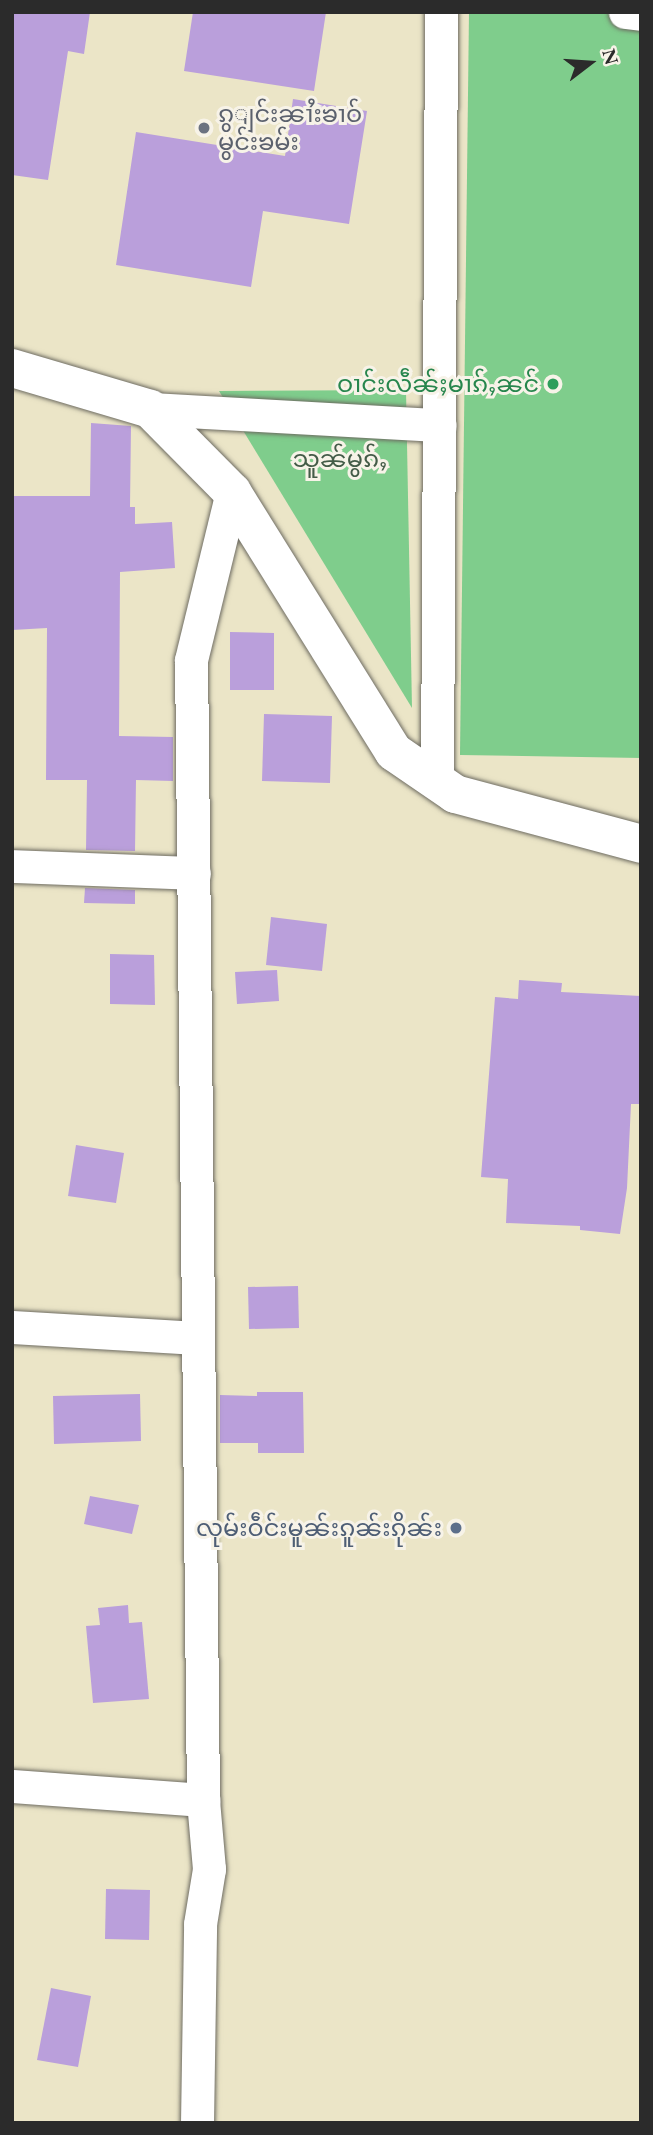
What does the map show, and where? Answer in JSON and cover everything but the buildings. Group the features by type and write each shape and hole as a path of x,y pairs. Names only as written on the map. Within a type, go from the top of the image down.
{"main road":[{"path":"12,369 150,409 232,492 394,752 456,794 641,844"}],"street":[{"path":"437,782 441,12"},
{"path":"625,12 641,14"},
{"path":"150,409 440,425"},
{"path":"197,2123 200,1924 209,1869 204,1800 191,660 232,492"},
{"path":"12,866 194,873"},
{"path":"12,1327 198,1338"},
{"path":"12,1786 204,1800"}],"green space":[{"name":"ဝၢင်းလဵၼ်ႈမၢၵ်ႇၼင်","path":"469,12 641,12 641,758 460,755"},
{"name":"သူၼ်မွၵ်ႇ","path":"406,390 412,708 219,391"}],"place":[{"name":"ၵွျင်းၼၢႆးၶၢဝ် မွင်းၶမ်း","path":"204,128"},
{"name":"ဝၢင်းလဵၼ်ႈမၢၵ်ႇၼင်","path":"553,384"},
{"name":"လုမ်းဝဵင်းမူၼ်းၵူၼ်းၵိုၼ်း","path":"456,1528"}]}
